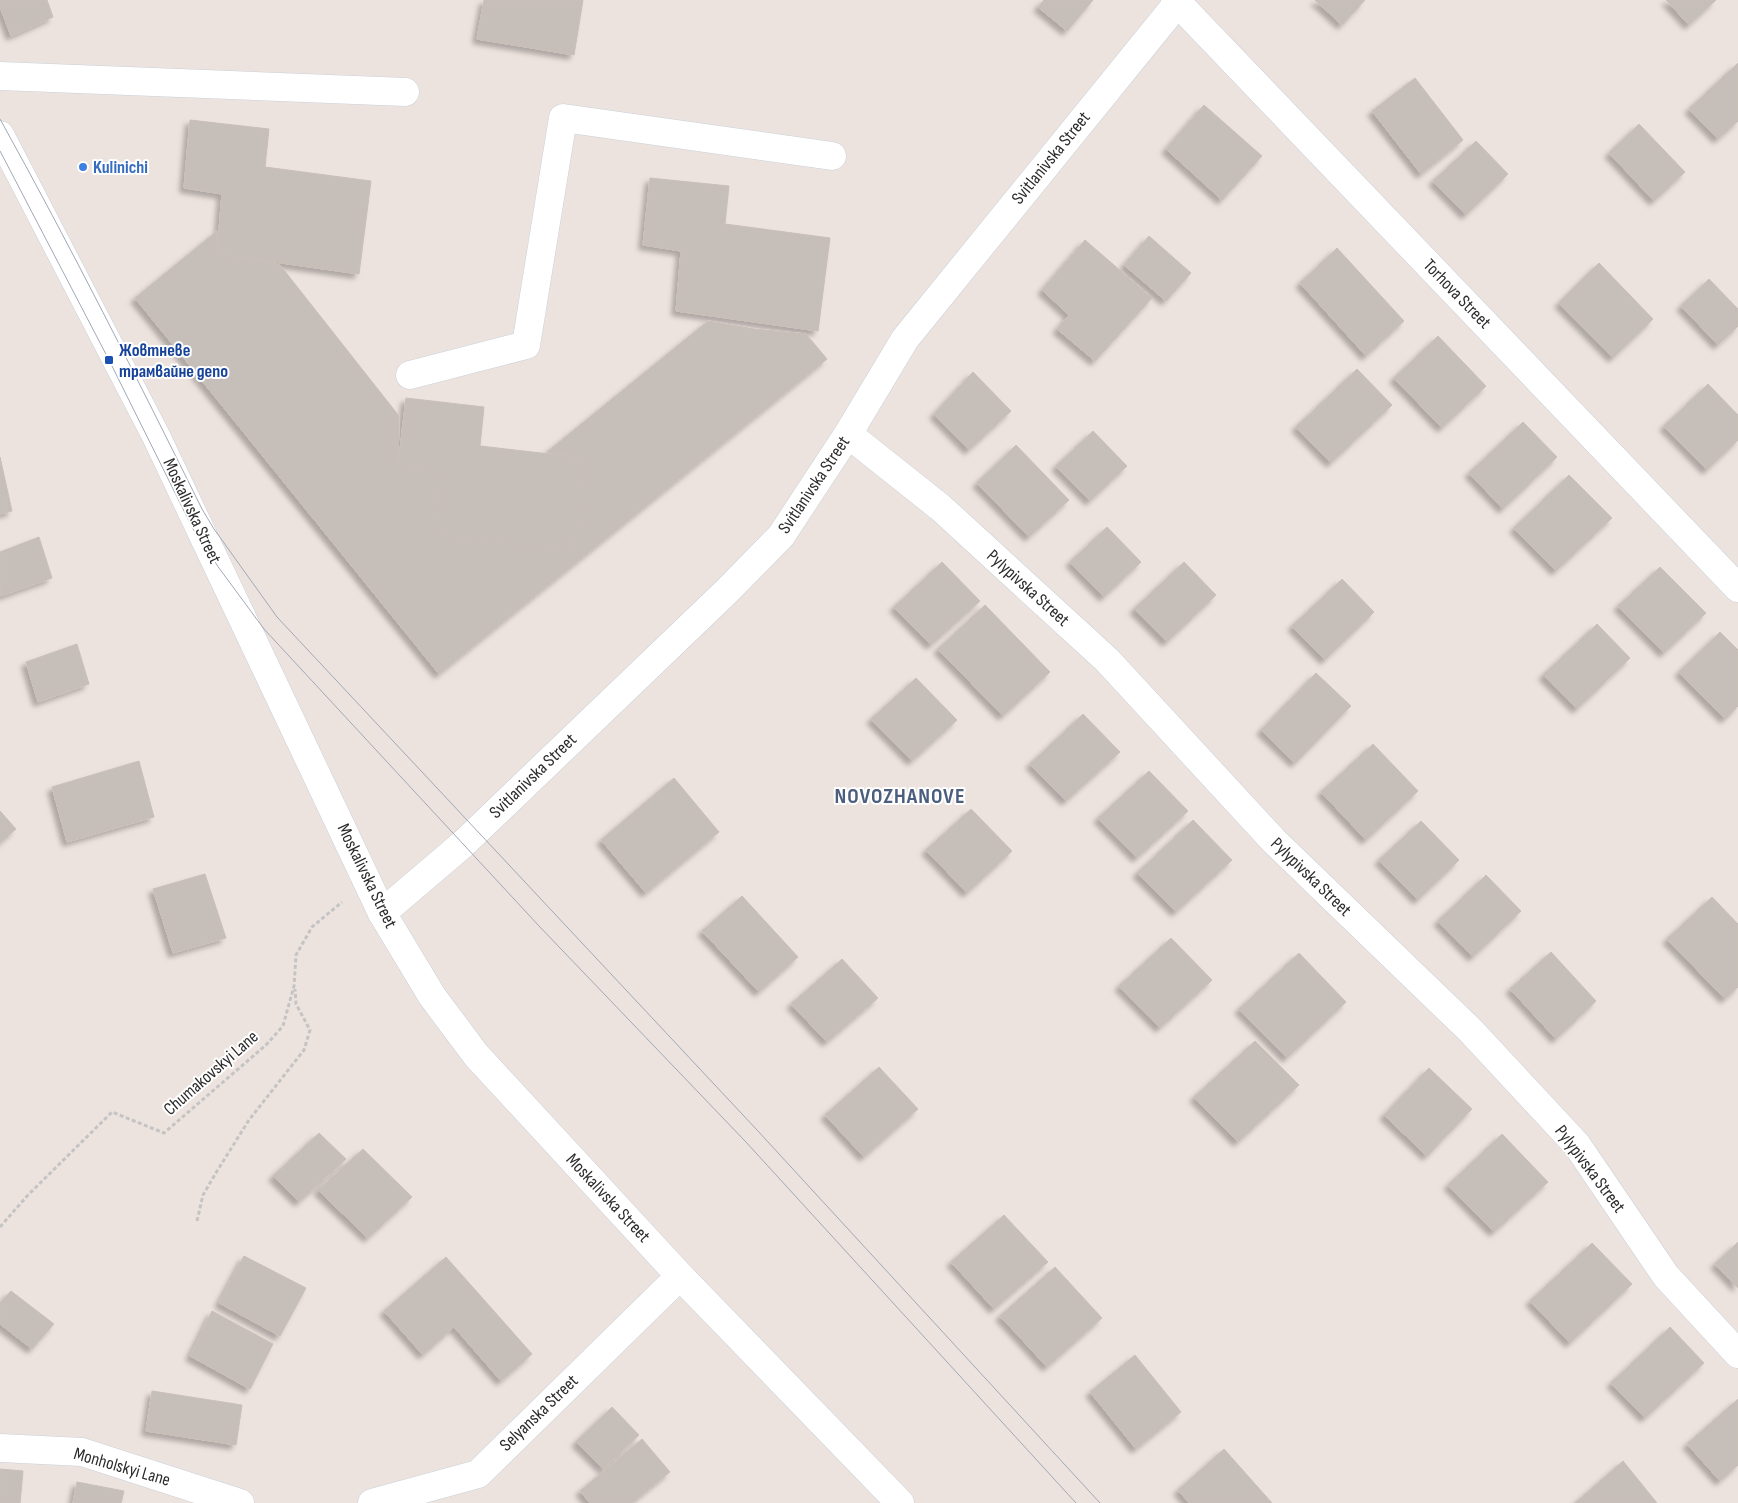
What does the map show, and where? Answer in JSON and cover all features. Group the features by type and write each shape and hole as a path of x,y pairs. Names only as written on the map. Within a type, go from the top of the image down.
{"street":[{"name":"Svitlanivska Street","path":"382,913 462,844 728,590 781,536 848,434 904,339 1178,1"},
{"name":"Torhova Street","path":"1178,1 1738,588"},
{"path":"0,76 405,92"},
{"path":"410,375 526,346 563,118 832,156"},
{"name":"Moskalivska Street","path":"0,134 156,436 382,913 432,996 476,1055 680,1276 900,1503"},
{"name":"Pylypivska Street","path":"848,434 941,508 1107,660 1274,841 1471,1031 1577,1145 1666,1276 1738,1354"},
{"name":"Selyanska Street","path":"372,1503 478,1474 680,1276"},
{"name":"Monholskyi Lane","path":"0,1448 82,1452 240,1503"}],"path":[{"name":"Chumakovskyi Lane","path":"0,1227 28,1194 112,1112 164,1133 266,1045 284,1026 294,986 296,954 312,927 367,880"},
{"path":"197,1221 203,1195 249,1120 304,1050 310,1030 296,1004 294,986"}],"building":[{"path":"0,0 47,0 53,17 11,36 0,7"},
{"path":"484,0 583,0 574,55 477,39"},
{"path":"1044,0 1093,0 1067,31 1038,7"},
{"path":"1315,0 1365,0 1342,25"},
{"path":"1666,0 1716,0 1689,25"},
{"path":"1738,63 1738,121 1718,139 1689,109"},
{"path":"1415,78 1463,140 1421,174 1372,111"},
{"path":"1204,105 1262,156 1222,200 1166,149"},
{"path":"190,120 269,129 265,167 371,181 359,274 217,254 222,194 184,188"},
{"path":"1639,124 1685,172 1654,201 1609,153"},
{"path":"1476,141 1508,174 1466,215 1433,181"},
{"path":"650,178 729,186 725,224 830,238 818,331 676,311 681,251 643,245"},
{"path":"217,231 217,254 280,265 399,416 398,467 438,471 431,533 574,551 585,458 547,452 708,321 754,329 806,334 827,359 439,674 135,298"},
{"path":"1149,236 1191,273 1166,301 1124,265"},
{"path":"1085,240 1152,298 1095,361 1057,329 1069,315 1042,290"},
{"path":"1337,248 1404,321 1366,356 1300,283"},
{"path":"1599,263 1653,319 1613,358 1559,303"},
{"path":"1709,279 1738,309 1738,326 1718,345 1681,306"},
{"path":"1438,336 1486,386 1442,428 1394,378"},
{"path":"1357,369 1392,405 1331,463 1296,427"},
{"path":"973,372 1011,411 969,450 934,414"},
{"path":"1708,384 1738,415 1738,440 1707,470 1664,426"},
{"path":"406,398 484,407 480,446 585,458 574,551 431,533 438,471 398,467"},
{"path":"1523,422 1557,457 1503,509 1469,473"},
{"path":"1093,431 1127,466 1090,501 1056,466"},
{"path":"1016,445 1069,500 1029,537 977,483"},
{"path":"0,457 12,511 0,514"},
{"path":"1569,475 1612,518 1556,571 1514,528"},
{"path":"1107,527 1141,562 1104,597 1070,562"},
{"path":"39,537 52,578 1,596 0,552"},
{"path":"942,562 980,601 931,645 894,607"},
{"path":"1184,562 1216,595 1167,642 1134,609"},
{"path":"1660,567 1706,613 1664,653 1618,606"},
{"path":"1342,579 1374,612 1325,660 1292,626"},
{"path":"985,605 1050,672 1003,716 938,649"},
{"path":"1597,624 1630,658 1577,709 1543,675"},
{"path":"1720,632 1738,650 1738,706 1725,719 1679,672"},
{"path":"77,644 89,684 38,702 26,662"},
{"path":"1316,673 1351,706 1295,763 1261,730"},
{"path":"916,678 957,720 912,761 871,719"},
{"path":"1083,714 1120,752 1066,801 1030,764"},
{"path":"1373,744 1418,791 1366,840 1321,792"},
{"path":"139,761 154,817 67,842 52,787"},
{"path":"1149,771 1188,811 1137,858 1098,818"},
{"path":"674,778 719,832 646,893 601,840"},
{"path":"971,809 1012,851 967,893 926,850"},
{"path":"0,811 16,829 0,843"},
{"path":"1193,820 1232,860 1176,912 1137,873"},
{"path":"1421,821 1459,860 1418,900 1379,860"},
{"path":"205,874 226,938 173,953 153,889"},
{"path":"1486,875 1521,911 1473,957 1438,921"},
{"path":"742,896 798,957 759,992 702,931"},
{"path":"1712,897 1738,924 1738,987 1725,999 1667,939"},
{"path":"1171,938 1212,980 1160,1028 1119,986"},
{"path":"1551,952 1596,1001 1556,1039 1510,989"},
{"path":"1299,953 1346,1002 1287,1058 1239,1009"},
{"path":"842,959 878,998 827,1042 791,1004"},
{"path":"1255,1041 1299,1085 1238,1142 1194,1097"},
{"path":"879,1067 918,1109 864,1157 825,1115"},
{"path":"1429,1068 1472,1109 1427,1156 1384,1115"},
{"path":"319,1133 346,1159 299,1202 273,1176"},
{"path":"1502,1134 1548,1182 1494,1232 1448,1185"},
{"path":"363,1149 412,1197 368,1238 318,1190"},
{"path":"1004,1215 1048,1262 994,1309 951,1262"},
{"path":"1738,1242 1738,1288 1715,1264"},
{"path":"1592,1243 1632,1284 1570,1343 1530,1301"},
{"path":"244,1256 306,1288 280,1336 219,1303"},
{"path":"446,1257 532,1354 501,1381 454,1327 423,1355 384,1311"},
{"path":"1055,1267 1102,1318 1047,1367 1000,1316"},
{"path":"11,1291 54,1324 32,1349 0,1324 0,1303"},
{"path":"212,1311 273,1344 250,1389 190,1356"},
{"path":"1670,1327 1704,1363 1645,1418 1611,1383"},
{"path":"1135,1355 1181,1412 1136,1449 1090,1392"},
{"path":"152,1391 242,1405 236,1445 146,1431"},
{"path":"1738,1399 1738,1465 1720,1481 1687,1444"},
{"path":"612,1407 639,1435 603,1469 576,1442"},
{"path":"642,1439 670,1472 632,1503 590,1503 580,1491"},
{"path":"1224,1449 1272,1503 1189,1503 1178,1490"},
{"path":"1623,1461 1657,1503 1575,1503"},
{"path":"0,1469 23,1471 20,1503 0,1503"},
{"path":"77,1482 124,1491 121,1503 73,1503"}],"tram line":[{"path":"0,119 103,313 202,509 214,529 277,617 757,1130 1100,1503"},
{"path":"0,151 109,360 193,529 264,629 539,926 745,1141 1076,1503"}],"place":[{"name":"Kulinichi","path":"83,167"},
{"name":"Жовтневе трамвайне депо","path":"109,360"}],"district":[{"name":"NOVOZHANOVE","path":"900,796"}]}
